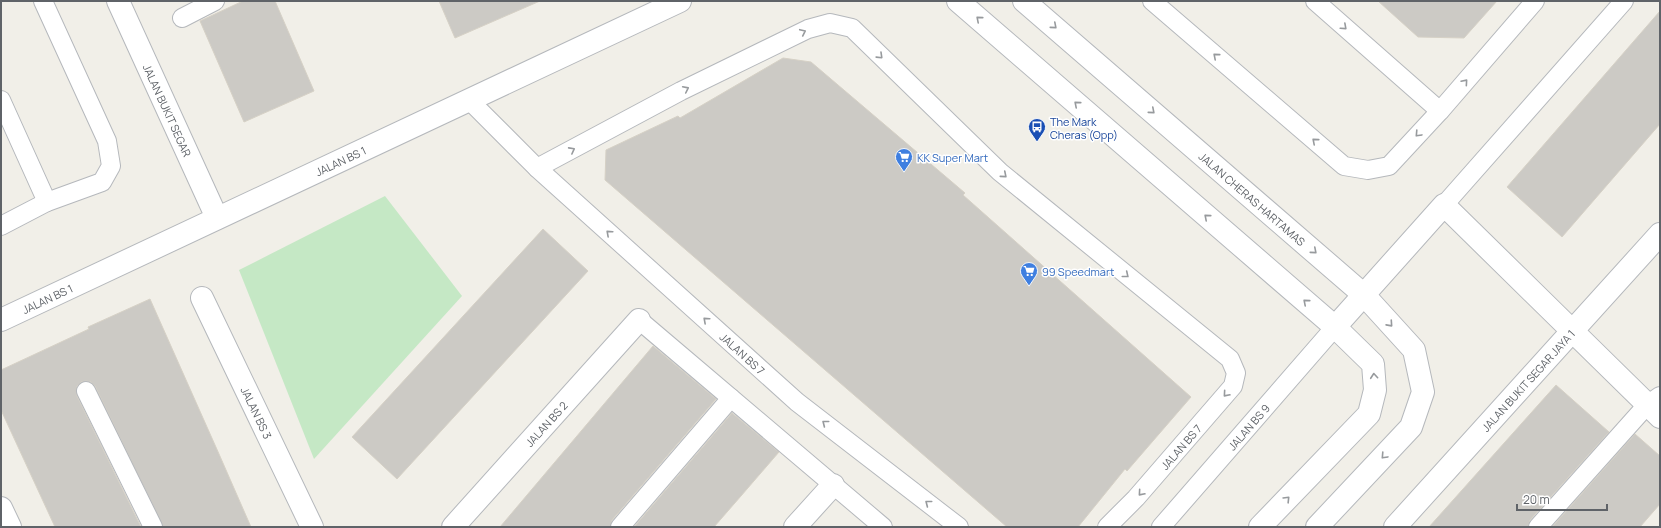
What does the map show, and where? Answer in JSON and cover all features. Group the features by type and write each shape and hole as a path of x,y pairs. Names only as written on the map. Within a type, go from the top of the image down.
{"street":[{"name":"JALAN BUKIT SEGAR","path":"118,1 217,218"},
{"name":"JALAN BS 1","path":"1,320 680,1"},
{"path":"958,1 1335,327 1373,364 1375,390 1369,414 1260,527"},
{"name":"JALAN CHERAS HARTAMAS","path":"1024,1 1364,295 1414,350 1423,392 1411,427 1317,527"},
{"path":"1335,327 1444,204 1572,331 1656,406"},
{"name":"JALAN BUKIT SEGAR JAYA 1","path":"1395,527 1660,234"},
{"name":"JALAN BS 3","path":"202,298 312,527"},
{"name":"JALAN BS 2","path":"453,527 639,320"},
{"path":"795,527 833,485"},
{"path":"1,508 10,527"}],"lane":[{"path":"1,226 47,202 102,182 111,166 107,141 43,1"},
{"path":"182,18 215,1"},
{"path":"1152,1 1344,166 1368,170 1389,166 1440,111 1535,1"},
{"path":"1315,1 1440,111"},
{"path":"1444,204 1624,1"},
{"name":"JALAN BS 7","path":"537,168 681,91 808,29 830,23 852,28 1000,172 1230,359 1236,373 1232,386 1136,498 1107,527"},
{"path":"1,100 47,202"},
{"name":"JALAN BS 7","path":"469,100 537,168 798,402 959,527"},
{"path":"639,320 883,527"},
{"name":"JALAN BS 9","path":"1161,527 1335,327"},
{"path":"86,391 153,527"},
{"path":"620,527 731,398"},
{"path":"1538,527 1656,406"}],"green space":[{"path":"385,196 462,296 314,459 239,270"}],"building":[{"path":"243,1 275,1 314,91 244,122 200,21"},
{"path":"439,1 540,1 455,38"},
{"path":"1378,1 1497,1 1464,38 1418,37"},
{"path":"1660,11 1660,124 1562,237 1507,187"},
{"path":"783,58 811,62 965,193 963,195 1191,397 1127,471 1125,469 1078,527 1007,527 605,180 606,150 678,116 680,118"},
{"path":"543,229 588,271 397,479 352,437"},
{"path":"150,299 251,527 163,527 95,386 91,382 86,381 81,382 77,386 77,396 141,527 55,527 1,410 1,370 89,329 88,327"},
{"path":"653,346 716,399 612,520 610,527 500,527"},
{"path":"1556,385 1609,432 1530,520 1528,527 1429,527"},
{"path":"732,413 779,452 714,527 634,527"},
{"path":"1635,434 1660,456 1660,504 1640,527 1552,527"}],"place":[{"name":"The Mark Cheras (Opp)","path":"1037,142"},
{"name":"KK Super Mart","path":"904,172"},
{"name":"99 Speedmart","path":"1029,286"}]}
